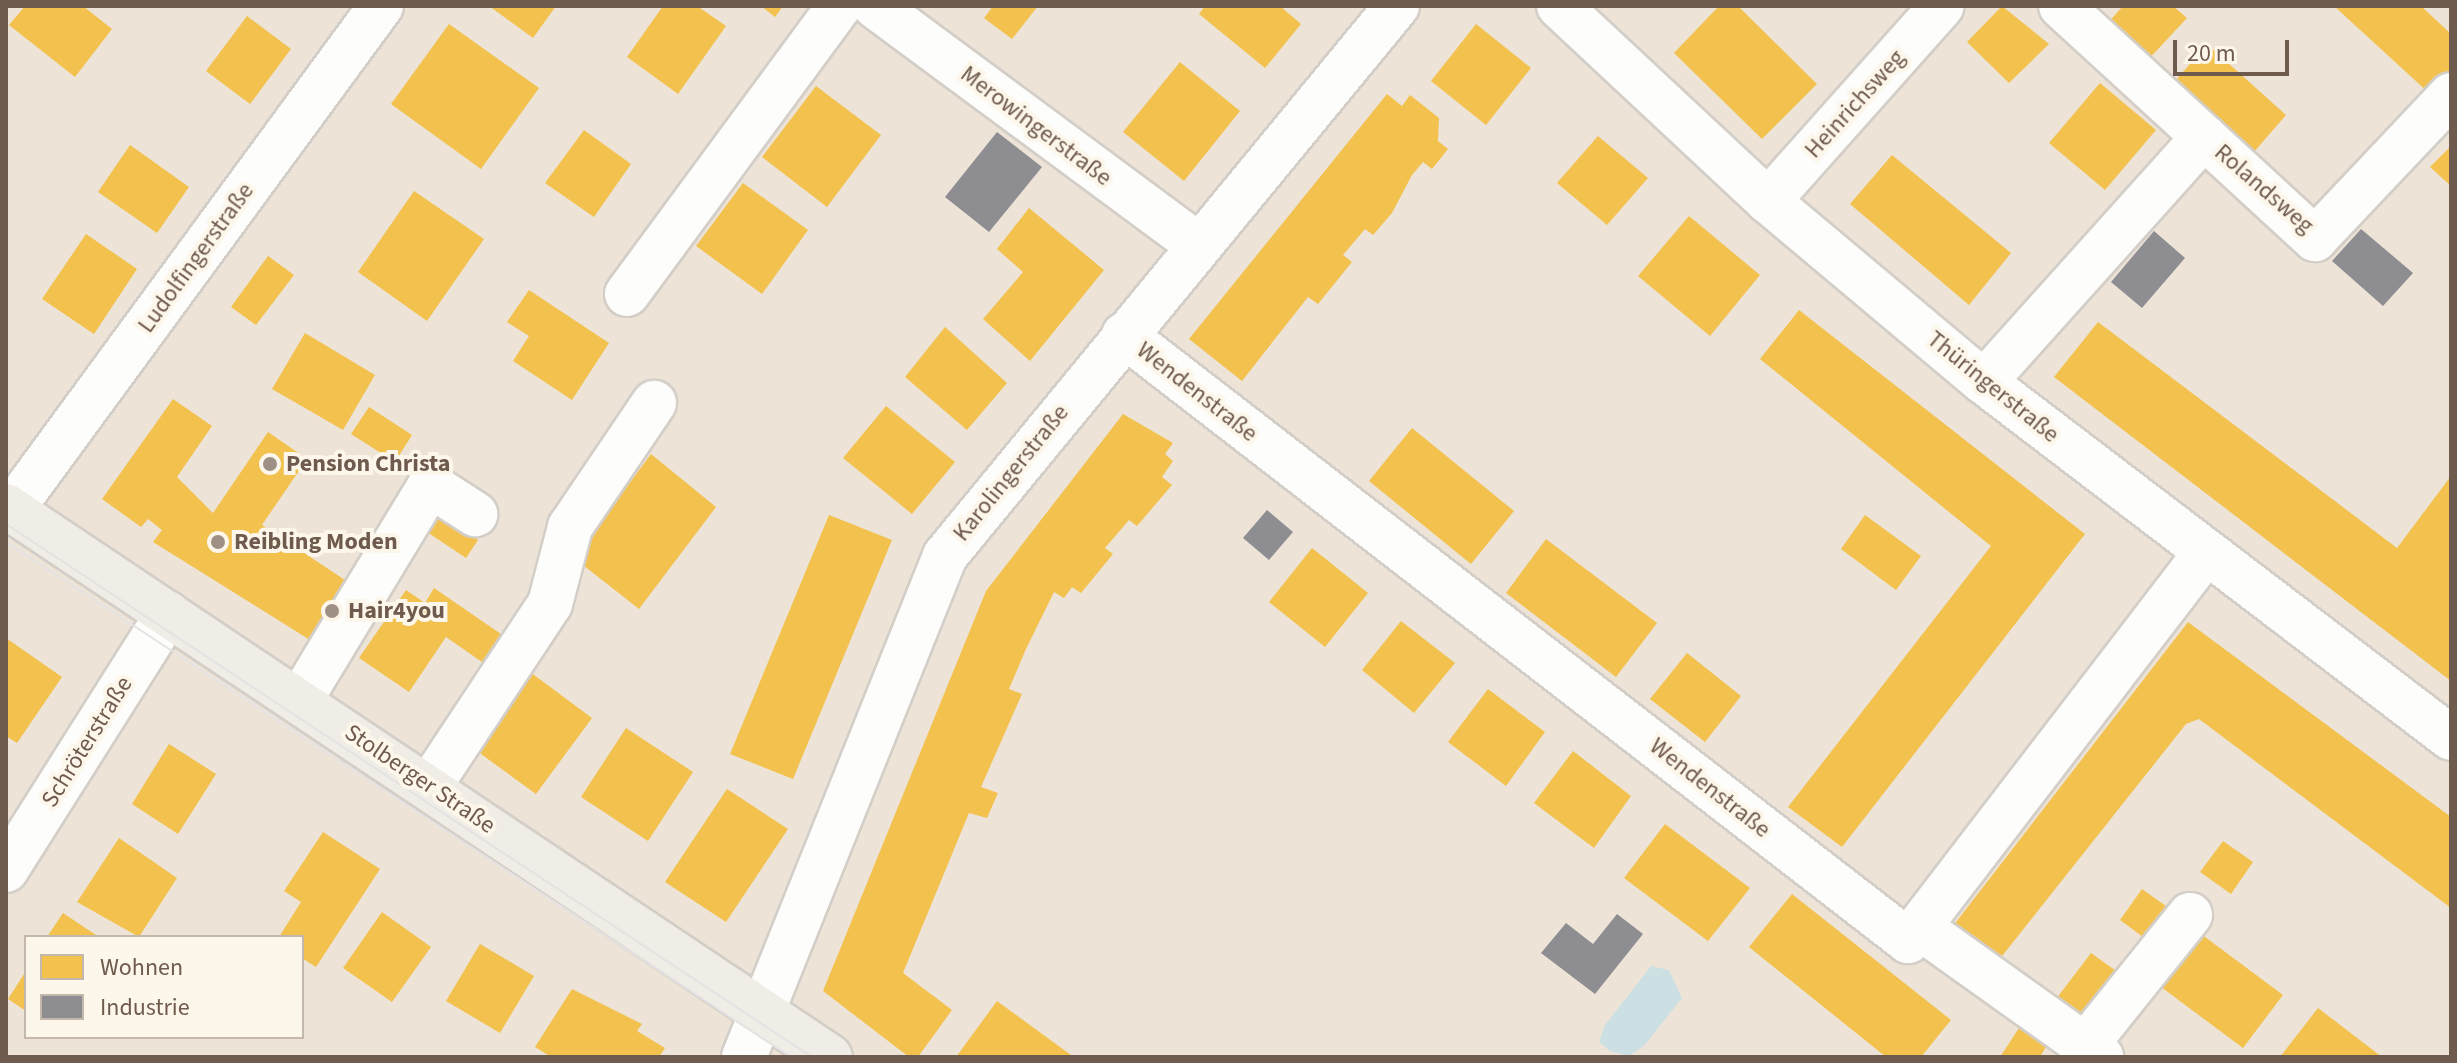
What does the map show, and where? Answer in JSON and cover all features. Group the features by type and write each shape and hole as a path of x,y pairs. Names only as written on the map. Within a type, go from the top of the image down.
{"main road":[{"name":"Stolberger Straße","path":"9,508 430,785 759,1030 830,1057"}],"street":[{"name":"Ludolfingerstraße","path":"9,508 381,6"},
{"path":"627,294 839,6"},
{"name":"Merowingerstraße","path":"875,6 1198,245"},
{"name":"Karolingerstraße","path":"759,1030 945,556 1397,6"},
{"name":"Thüringerstraße","path":"1559,6 1768,201 1984,382 2451,738"},
{"name":"Heinrichsweg","path":"1768,201 1942,6"},
{"path":"2061,6 2204,137"},
{"name":"Rolandsweg","path":"1984,382 2204,137 2315,239 2451,95"},
{"name":"Wendenstraße","path":"1124,335 1908,941 1919,927"},
{"path":"430,785 550,604 570,527 654,403"},
{"path":"300,700 430,485 475,514"},
{"path":"2190,915 2093,1051 1919,927 2206,552"},
{"name":"Schröterstraße","path":"6,870 168,614"}],"shaded area":[{"path":"6,6 2451,6 2451,1057 6,1057"},
{"path":"1651,966 1669,970 1682,998 1644,1046 1629,1056 1610,1051 1599,1042 1605,1025"}],"building: Wohnen":[{"path":"25,6 83,6 112,29 75,77 9,25"},
{"path":"489,6 556,6 533,38"},
{"path":"663,6 697,6 726,26 678,94 627,57"},
{"path":"761,6 783,6 775,17"},
{"path":"993,6 1038,6 1012,39 984,18"},
{"path":"1205,6 1280,6 1301,24 1265,68 1199,14"},
{"path":"1719,6 1738,6 1817,84 1762,139 1674,53"},
{"path":"2002,6 2049,44 2009,83 1967,42"},
{"path":"2123,6 2173,6 2187,18 2146,62 2106,25"},
{"path":"2334,6 2421,6 2451,34 2451,71 2430,94"},
{"path":"247,16 291,49 250,104 206,71"},
{"path":"449,24 539,88 481,169 391,104"},
{"path":"1476,24 1531,68 1486,125 1431,81"},
{"path":"2207,44 2286,115 2247,160 2170,87"},
{"path":"1180,62 1240,111 1184,181 1123,132"},
{"path":"2100,83 2156,130 2105,190 2049,143"},
{"path":"816,86 881,135 827,207 762,157"},
{"path":"1387,94 1402,106 1410,95 1439,118 1438,141 1448,149 1432,169 1423,162 1412,175 1392,213 1373,235 1365,229 1343,255 1352,262 1318,304 1308,297 1242,381 1189,339"},
{"path":"584,130 631,164 594,217 545,183"},
{"path":"1598,136 1648,178 1607,225 1557,183"},
{"path":"130,145 189,187 157,233 98,192"},
{"path":"2451,146 2451,186 2430,167"},
{"path":"1892,155 2011,253 1969,305 1850,204"},
{"path":"743,183 808,230 762,294 696,246"},
{"path":"414,191 484,239 427,321 358,272"},
{"path":"1029,208 1104,270 1030,361 983,319 1023,272 997,249"},
{"path":"1689,216 1760,275 1710,336 1638,276"},
{"path":"86,234 137,269 94,334 42,299"},
{"path":"268,256 294,275 256,325 231,307"},
{"path":"529,290 609,343 572,400 513,361 529,336 507,322"},
{"path":"1799,310 2085,534 1842,847 1788,807 1991,546 1760,359"},
{"path":"2098,322 2397,548 2451,476 2451,681 2054,377"},
{"path":"945,327 1007,383 967,430 905,377"},
{"path":"305,333 375,375 343,430 272,389"},
{"path":"173,399 212,426 177,477 213,513 268,432 307,459 262,525 357,588 318,645 153,542 162,530 148,519 141,527 102,499"},
{"path":"886,406 955,462 912,514 843,458"},
{"path":"369,407 412,435 395,462 351,434"},
{"path":"1123,414 1173,443 1165,454 1173,461 1162,477 1172,485 1137,526 1129,520 1105,548 1113,554 1081,593 1072,587 1064,598 1054,592 1026,649 1009,689 1022,694 981,787 998,793 987,818 969,813 903,973 952,1010 918,1057 909,1057 823,991 986,591"},
{"path":"1412,428 1514,511 1471,564 1369,481"},
{"path":"651,454 716,507 639,609 574,558"},
{"path":"433,503 478,540 466,558 418,526"},
{"path":"829,515 892,540 793,779 730,754"},
{"path":"1865,515 1921,556 1896,590 1841,549"},
{"path":"1546,539 1657,623 1616,677 1506,593"},
{"path":"1312,548 1368,593 1325,647 1269,602"},
{"path":"434,588 501,634 482,662 446,637 409,692 359,658 406,590 425,603"},
{"path":"1401,621 1455,663 1414,713 1362,670"},
{"path":"2188,622 2451,817 2451,908 2199,719 2186,724 1991,970 1946,935"},
{"path":"6,638 62,677 17,743 6,736"},
{"path":"1687,653 1741,696 1705,742 1650,699"},
{"path":"526,669 592,718 536,794 470,746"},
{"path":"1488,689 1545,732 1506,786 1448,742"},
{"path":"626,728 693,772 648,841 581,797"},
{"path":"169,744 216,774 178,834 132,804"},
{"path":"1573,751 1631,796 1594,848 1534,803"},
{"path":"727,789 788,829 726,922 665,882"},
{"path":"1665,824 1750,888 1708,941 1624,878"},
{"path":"323,832 380,869 316,967 304,959 304,935 280,935 301,902 284,891"},
{"path":"119,838 177,878 140,935 77,902"},
{"path":"2223,841 2253,862 2231,894 2200,872"},
{"path":"2142,889 2170,909 2147,940 2120,920"},
{"path":"1792,894 1951,1020 1921,1057 1886,1057 1749,947"},
{"path":"382,912 431,947 392,1002 343,968"},
{"path":"63,913 96,935 48,935"},
{"path":"2193,928 2283,995 2243,1048 2153,981"},
{"path":"480,944 534,976 500,1033 446,1001"},
{"path":"2091,953 2119,973 2077,1029 2050,1007"},
{"path":"24,974 24,1010 8,999"},
{"path":"572,989 642,1024 637,1031 665,1048 659,1057 551,1057 535,1047"},
{"path":"997,1001 1071,1055 956,1057"},
{"path":"2318,1008 2382,1057 2280,1057"},
{"path":"2023,1022 2050,1040 2040,1057 2000,1057"}],"building: Industrie":[{"path":"997,132 1042,167 989,232 945,197"},
{"path":"2361,229 2413,273 2383,306 2332,261"},
{"path":"2154,231 2185,258 2142,308 2111,282"},
{"path":"1267,510 1293,532 1269,560 1243,538"},
{"path":"1617,914 1643,934 1595,994 1541,953 1566,923 1593,944"}],"tram line":[{"path":"6,524 812,1057"},
{"path":"6,542 791,1057"}],"place":[{"name":"Pension Christa","path":"270,464"},
{"name":"Reibling Moden","path":"218,542"},
{"name":"Hair4you","path":"332,611"}]}
